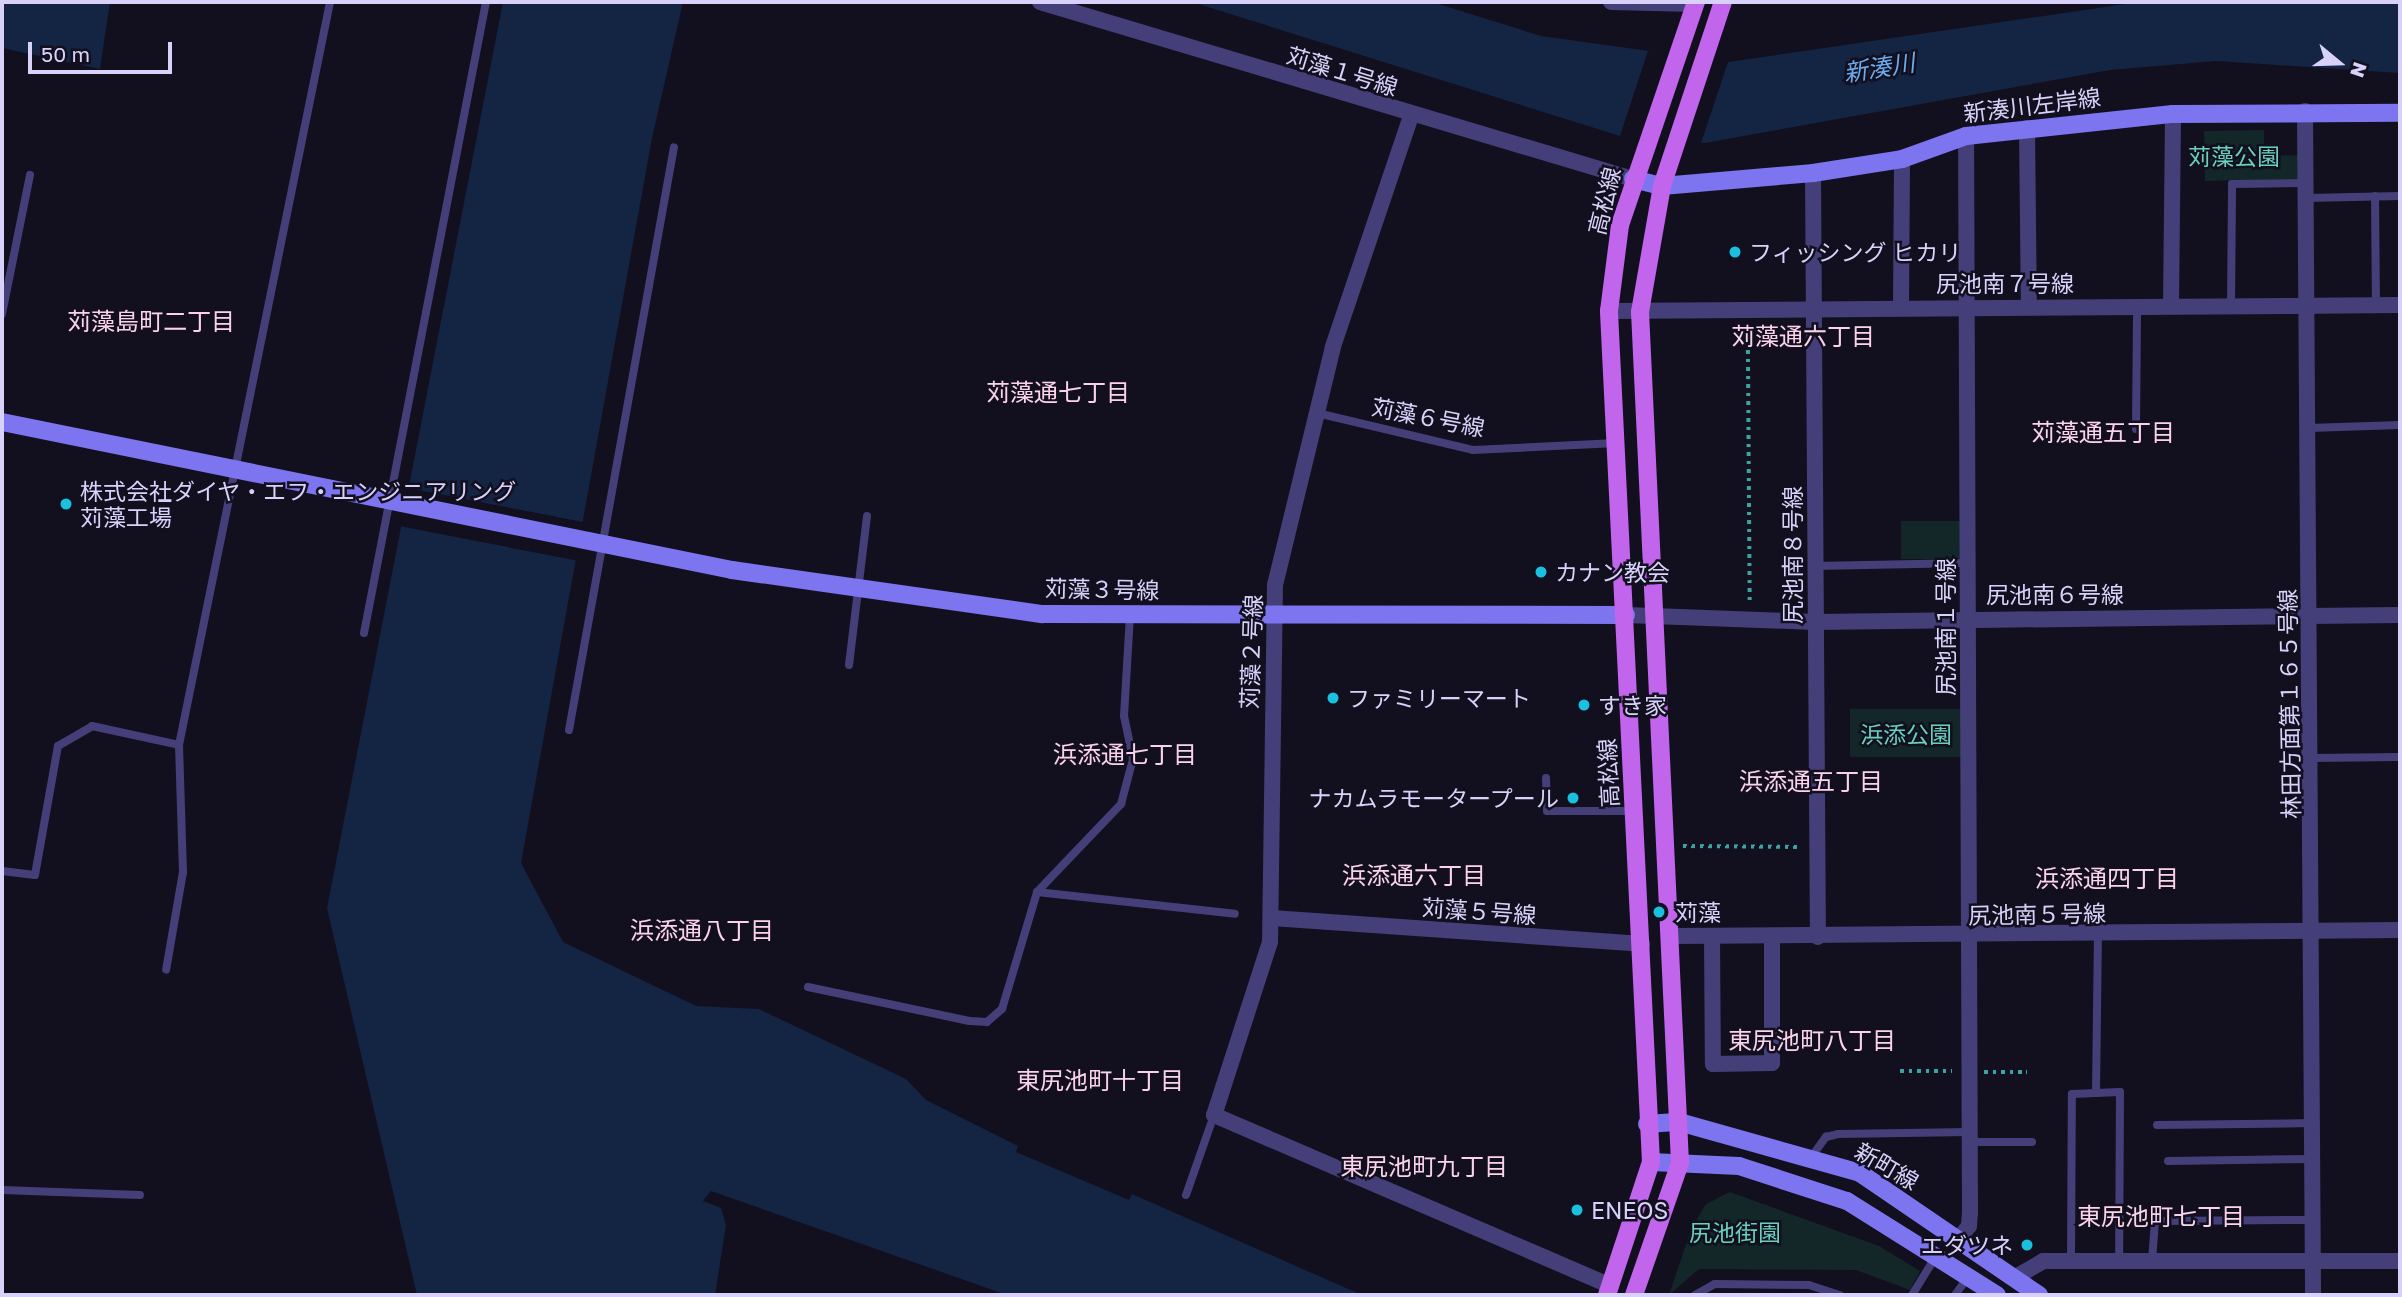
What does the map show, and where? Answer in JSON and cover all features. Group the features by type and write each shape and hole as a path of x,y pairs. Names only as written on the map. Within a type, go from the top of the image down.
{"main road":[{"name":"高松線","path":"1609,1291 1651,1162 1647,1124 1642,944 1609,310 1619,225 1646,141 1698,2"},
{"path":"1634,1295 1680,1163 1674,936 1654,616 1640,312 1662,186 1672,146 1723,2"}],"street":[{"name":"苅藻１号線","path":"1040,2 1411,116 1633,179"},
{"path":"1611,2 1698,2"},
{"name":"新湊川左岸線","path":"1633,179 1662,186 1814,173 1902,159 1966,135 2174,114 2305,111 2400,113"},
{"name":"林田方面第１６５号線","path":"2305,111 2314,933 2314,1295"},
{"path":"2171,306 2174,114"},
{"name":"苅藻２号線","path":"1214,1115 1270,943 1272,612 1317,413 1411,116"},
{"path":"2027,128 2029,305"},
{"name":"尻池南１号線","path":"1958,1240 1969,1226 1970,1137 1966,135"},
{"path":"1901,306 1902,159"},
{"name":"尻池南８号線","path":"1814,173 1818,937"},
{"name":"尻池南７号線","path":"1609,310 1640,312 2029,305 2307,308 2400,304"},
{"name":"苅藻３号線","path":"2,422 237,473 583,541 856,589 1042,614 1130,616 1272,612 1626,615"},
{"name":"尻池南６号線","path":"1626,615 1815,622 1968,617 2310,618 2400,615"},
{"name":"苅藻５号線","path":"1272,918 1642,944"},
{"name":"尻池南５号線","path":"1674,936 1970,938 2400,930"},
{"path":"1712,936 1713,1064 1772,1063 1772,937"},
{"path":"1214,1115 1609,1291"},
{"name":"新町線","path":"1647,1124 1679,1122 1812,1156 1860,1173 2039,1295"},
{"name":"新町線","path":"1651,1162 1739,1166 1847,1201 1997,1295"},
{"path":"2014,1278 2043,1261 2400,1261"}],"lane":[{"path":"166,970 183,872 179,746 237,473 330,2"},
{"path":"364,632 396,504 486,2"},
{"path":"569,730 674,148"},
{"path":"2,314 30,175"},
{"path":"2231,306 2232,184 2400,196"},
{"path":"2375,196 2376,305"},
{"path":"2136,429 2137,306"},
{"name":"苅藻６号線","path":"1317,413 1473,450 1617,443"},
{"path":"2309,428 2400,425"},
{"path":"849,665 856,589 867,516"},
{"path":"1815,566 1968,563"},
{"path":"808,987 987,1022 1002,1009 1037,892 1121,804 1133,759 1124,716 1130,616"},
{"path":"2,871 36,875 58,746 92,726 179,746"},
{"path":"2312,758 2400,757"},
{"path":"1546,778 1547,811 1635,811"},
{"path":"1037,892 1235,914"},
{"path":"2095,1093 2098,935"},
{"path":"2071,1261 2072,1094 2120,1093 2119,1262"},
{"name":"苅藻２号線","path":"1186,1195 1214,1115"},
{"path":"2157,1125 2314,1123"},
{"path":"1812,1156 1826,1136 1838,1134 1970,1137 2032,1142"},
{"path":"2168,1161 2314,1159"},
{"path":"2,1190 139,1195"},
{"path":"2152,1263 2155,1221 2314,1220"},
{"path":"1912,1295 1937,1255"},
{"path":"1955,1295 1969,1276"},
{"path":"1695,1295 1715,1284 1809,1285 1840,1295"}],"path":[{"path":"1748,309 1750,620"},
{"path":"1682,846 1818,848"},
{"path":"1900,1071 2027,1072"}],"green space":[{"name":"苅藻公園","path":"2264,130 2264,156 2301,155 2301,179 2205,181 2204,131"},
{"path":"1901,521 1960,521 1960,559 1901,559"},
{"name":"浜添公園","path":"1850,709 1962,709 1962,757 1850,757"},
{"name":"尻池街園","path":"1730,1192 1879,1246 1920,1271 1910,1290 1856,1270 1699,1269 1669,1295 1692,1227 1706,1204"}],"water":[{"path":"2,2 110,2 100,69 2,48"},
{"path":"503,2 683,2 652,138 521,863 563,942 696,1006 759,1009 906,1079 926,1100 1018,1146 1016,1152 1129,1200 1132,1194 1362,1295 1007,1295 711,1191 703,1201 721,1208 726,1225 715,1295 417,1295 327,908"},
{"name":"新湊川","path":"1192,2 1432,2 1541,36 1729,62 2139,2 2400,2 2400,73 2216,61 2110,70 1705,143 1620,136"}],"pier":[{"path":"1648,51 1729,59 1700,146 1620,136"},
{"path":"408,488 587,523 579,561 401,526"}],"place":[{"name":"フィッシング ヒカリ","path":"1735,252"},
{"name":"株式会社ダイヤ・エフ・エンジニアリング 苅藻工場","path":"66,504"},
{"name":"カナン教会","path":"1541,572"},
{"name":"ファミリーマート","path":"1333,698"},
{"name":"すき家","path":"1584,705"},
{"name":"ナカムラモータープール","path":"1573,798"},
{"name":"苅藻","path":"1659,912"},
{"name":"ENEOS","path":"1577,1210"},
{"name":"エダツネ","path":"2027,1245"}],"district":[{"name":"苅藻島町二丁目","path":"151,321"},
{"name":"苅藻通六丁目","path":"1803,336"},
{"name":"苅藻通七丁目","path":"1058,392"},
{"name":"苅藻通五丁目","path":"2103,432"},
{"name":"浜添通七丁目","path":"1125,754"},
{"name":"浜添通五丁目","path":"1811,781"},
{"name":"浜添通六丁目","path":"1414,875"},
{"name":"浜添通四丁目","path":"2107,878"},
{"name":"浜添通八丁目","path":"702,930"},
{"name":"東尻池町八丁目","path":"1812,1040"},
{"name":"東尻池町十丁目","path":"1100,1080"},
{"name":"東尻池町九丁目","path":"1424,1166"},
{"name":"東尻池町七丁目","path":"2161,1216"}]}
